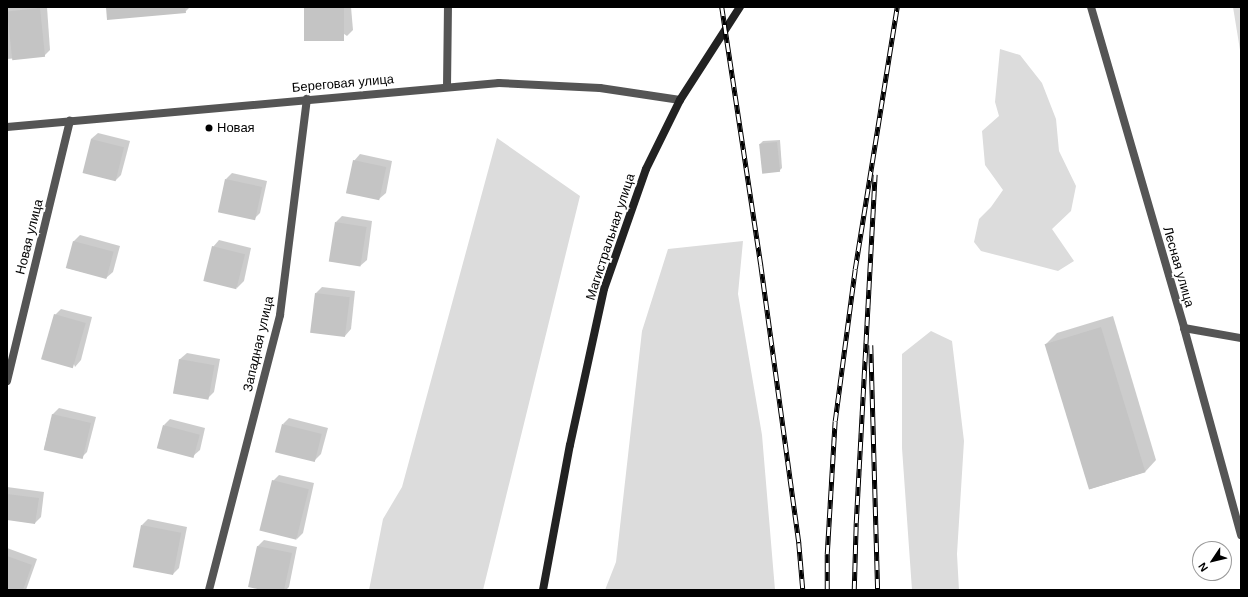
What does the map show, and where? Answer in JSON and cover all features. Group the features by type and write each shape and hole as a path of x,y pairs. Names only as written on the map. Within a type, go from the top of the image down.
{"main road":[{"name":"Магистральная улица","path":"543,590 570,445 604,289 646,169 680,100 740,7"}],"street":[{"path":"447,87 448,7"},
{"name":"Лесная улица","path":"1090,7 1184,328 1241,535"},
{"name":"Береговая улица","path":"7,127 499,83 600,88 680,100"},
{"name":"Западная улица","path":"209,590 280,315 307,99"},
{"name":"Новая улица","path":"7,381 70,121"},
{"path":"1184,328 1241,338"}],"shaded area":[{"path":"1233,7 1241,7 1241,56"},
{"path":"1000,49 1020,55 1042,83 1056,119 1059,151 1076,186 1071,211 1052,229 1074,261 1058,271 981,251 974,242 979,219 991,207 1003,190 985,165 982,131 999,116 995,102"},
{"path":"497,138 580,196 483,590 369,590 383,519 402,487"},
{"path":"743,241 738,294 762,435 775,590 605,590 616,562 642,331 668,249"},
{"path":"931,331 952,341 964,441 957,554 959,590 912,590 902,448 902,354"}],"building":[{"path":"106,7 185,7 186,13 107,20"},
{"path":"304,7 344,7 344,41 304,41"},
{"path":"40,8 45,57 12,60 7,11"},
{"path":"91,139 124,147 116,181 83,173"},
{"path":"777,142 780,172 762,174 759,144"},
{"path":"353,160 386,167 379,200 346,193"},
{"path":"225,179 262,187 255,220 218,212"},
{"path":"335,222 367,227 360,267 329,262"},
{"path":"73,241 114,252 106,279 66,268"},
{"path":"212,246 245,254 236,289 203,281"},
{"path":"315,293 350,297 345,337 310,333"},
{"path":"54,314 86,323 73,368 41,359"},
{"path":"1101,327 1145,472 1089,490 1045,344"},
{"path":"179,359 214,365 208,400 173,393"},
{"path":"52,414 91,423 83,459 44,450"},
{"path":"282,424 322,434 315,462 275,452"},
{"path":"163,425 200,435 193,458 157,448"},
{"path":"272,480 309,489 296,540 259,530"},
{"path":"7,494 39,498 35,524 7,520"},
{"path":"141,525 181,533 173,575 133,567"},
{"path":"257,546 292,553 284,590 262,590 248,587"},
{"path":"7,556 32,565 23,590 7,590"}],"railway":[{"path":"722,7 761,265 799,543 803,590"},
{"path":"827,590 827,554 835,421 855,269 897,7"},
{"path":"854,590 856,523 875,175"},
{"path":"871,345 878,590"}],"place":[{"name":"Новая","path":"209,128"}]}
